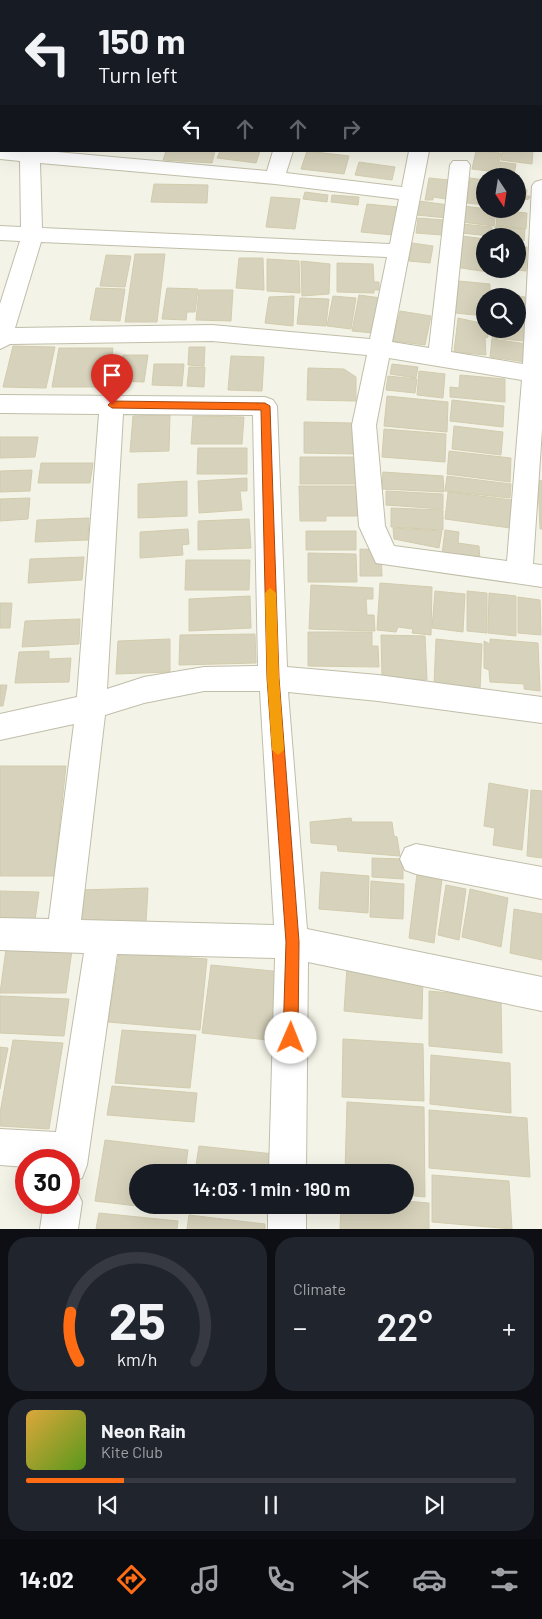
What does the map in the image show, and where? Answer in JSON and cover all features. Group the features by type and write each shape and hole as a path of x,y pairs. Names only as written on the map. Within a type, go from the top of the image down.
{"street":[{"path":"275,178 283,152"},
{"path":"419,152 364,425 372,526 385,555 530,575 538,374 542,186"},
{"path":"0,153 153,159 275,178 410,194"},
{"path":"31,153 32,234 0,338 212,334 380,348 538,374"},
{"path":"439,357 460,165"},
{"path":"0,232 399,251"},
{"path":"0,404 265,406 273,678 292,942 288,1164"},
{"path":"63,936 91,707 112,405"},
{"path":"0,727 91,707 144,690 204,679 273,678 378,688 542,710"},
{"path":"416,859 542,882"},
{"path":"0,934 292,942 542,994"},
{"path":"71,1149 103,937"},
{"path":"0,1147 15,1149"},
{"path":"59,1229 61,1214"},
{"path":"287,1229 288,1214"}],"building":[{"path":"166,152 215,152 212,163 163,160"},
{"path":"220,152 260,152 256,163 217,158"},
{"path":"307,152 349,156 344,174 301,169"},
{"path":"476,152 501,153 498,168 472,169"},
{"path":"502,152 533,152 532,164 501,160"},
{"path":"359,162 395,167 392,180 355,175"},
{"path":"500,162 516,164 515,168 500,168"},
{"path":"429,178 449,180 446,199 433,197 433,200 425,200"},
{"path":"470,178 476,179 476,204 467,203"},
{"path":"154,184 208,185 207,203 151,202"},
{"path":"305,192 328,195 327,202 303,199"},
{"path":"332,195 359,197 358,205 331,202"},
{"path":"271,197 300,199 295,229 266,227"},
{"path":"419,201 449,205 447,218 416,215"},
{"path":"367,204 398,207 393,235 361,232"},
{"path":"463,206 476,208 476,218 495,218 494,226 461,222"},
{"path":"527,213 526,229 496,225 497,218 526,218"},
{"path":"418,218 444,220 442,235 416,233"},
{"path":"462,224 492,227 476,228 476,234 461,233"},
{"path":"495,226 515,228 495,228"},
{"path":"462,236 476,238 476,270 455,267"},
{"path":"412,243 433,246 430,263 409,261"},
{"path":"135,254 165,254 157,322 125,322"},
{"path":"106,255 131,256 125,287 100,286"},
{"path":"239,258 263,258 264,290 236,288"},
{"path":"267,259 299,261 300,293 267,291"},
{"path":"301,261 330,264 329,294 302,296"},
{"path":"337,263 373,264 374,282 379,282 379,290 374,290 374,293 337,292"},
{"path":"459,281 490,284 490,288 476,288 476,315 455,313"},
{"path":"96,288 125,289 120,321 90,320"},
{"path":"167,288 198,289 195,312 187,312 186,320 162,319"},
{"path":"199,290 233,290 231,321 196,320"},
{"path":"359,295 381,298 374,333 352,331"},
{"path":"294,296 293,326 265,323 269,297"},
{"path":"333,296 356,298 351,329 327,326"},
{"path":"300,298 329,299 326,326 297,324"},
{"path":"400,311 431,316 425,345 393,341"},
{"path":"458,318 476,322 476,338 485,338 486,355 454,352"},
{"path":"492,338 524,338 524,341"},
{"path":"492,339 527,344 526,362 490,357"},
{"path":"13,346 55,347 46,388 3,387"},
{"path":"189,347 205,347 204,366 188,365"},
{"path":"59,348 113,348 108,387 52,387"},
{"path":"123,355 148,355 144,382 118,381"},
{"path":"231,356 264,357 262,391 228,390"},
{"path":"154,364 184,364 182,386 152,385"},
{"path":"392,364 418,367 416,378 390,374"},
{"path":"189,367 205,367 204,387 187,386"},
{"path":"308,368 344,369 356,377 356,401 307,400"},
{"path":"419,371 445,374 443,398 417,395"},
{"path":"460,375 505,379 505,402 450,397 450,387 459,388"},
{"path":"388,376 417,379 415,393 386,390"},
{"path":"387,396 448,402 447,432 384,426"},
{"path":"452,400 504,406 503,427 450,421"},
{"path":"170,415 169,451 130,452 133,416"},
{"path":"193,416 244,417 242,444 191,444"},
{"path":"304,422 352,423 353,454 304,453"},
{"path":"454,426 503,432 501,455 452,449"},
{"path":"384,429 446,434 445,462 382,457"},
{"path":"0,437 38,437 35,457 0,458"},
{"path":"198,448 247,448 247,474 197,474"},
{"path":"449,451 511,458 510,482 447,474"},
{"path":"300,457 354,457 356,484 300,484"},
{"path":"41,463 93,463 90,483 38,483"},
{"path":"32,470 30,491 0,492 0,471"},
{"path":"383,472 443,476 444,492 382,489"},
{"path":"447,476 511,484 510,498 445,491"},
{"path":"247,478 247,491 240,491 242,510 199,513 198,481"},
{"path":"538,480 542,481 542,529 540,529"},
{"path":"187,481 187,516 138,518 138,484"},
{"path":"299,486 357,486 359,516 326,516 326,521 300,521"},
{"path":"386,491 443,494 443,509 386,505"},
{"path":"448,492 512,500 510,528 445,519"},
{"path":"30,498 28,519 0,521 0,499"},
{"path":"391,508 443,510 443,530 391,527"},
{"path":"89,518 88,540 35,542 37,520"},
{"path":"249,519 251,548 198,550 198,521"},
{"path":"393,528 442,531 439,548 394,539"},
{"path":"188,529 189,544 182,545 183,555 140,558 140,532"},
{"path":"445,530 459,532 458,543 479,546 480,561 442,554"},
{"path":"306,531 356,531 356,550 306,550"},
{"path":"360,549 381,550 382,576 360,576"},
{"path":"308,553 356,554 357,582 308,582"},
{"path":"84,557 82,580 28,583 30,559"},
{"path":"186,560 250,560 249,590 185,590"},
{"path":"380,583 432,587 431,635 412,633 413,629 398,627 396,632 377,630"},
{"path":"311,585 373,588 373,599 366,599 367,615 374,615 375,631 309,629"},
{"path":"435,591 465,594 463,632 432,628"},
{"path":"467,591 487,593 487,633 467,631"},
{"path":"489,593 516,596 516,636 488,633"},
{"path":"250,596 251,628 189,631 189,599"},
{"path":"518,597 540,600 541,635 518,633"},
{"path":"0,603 12,603 10,628 0,628"},
{"path":"80,619 79,644 22,647 25,621"},
{"path":"308,632 372,632 372,646 378,646 379,667 308,666"},
{"path":"255,634 256,663 179,665 180,635"},
{"path":"381,635 425,636 427,680 382,678"},
{"path":"170,639 170,672 116,674 118,641"},
{"path":"436,639 482,644 480,690 434,685"},
{"path":"490,639 538,643 540,691 524,689 524,684 490,682 489,670 484,668 484,641 490,644"},
{"path":"49,651 49,659 71,658 69,682 15,683 19,652"},
{"path":"0,685 7,685 3,706 0,706"},
{"path":"0,766 66,766 54,876 0,876"},
{"path":"489,783 528,790 522,850 493,845 495,828 484,826"},
{"path":"531,790 542,791 542,858 527,856"},
{"path":"351,818 352,822 392,822 400,856 338,851 337,845 311,843 310,822"},
{"path":"372,858 403,859 403,879 372,877"},
{"path":"321,872 369,876 368,913 319,909"},
{"path":"417,874 442,879 434,943 409,938"},
{"path":"371,881 404,884 403,919 370,917"},
{"path":"446,885 466,889 459,940 438,935"},
{"path":"148,888 146,923 76,925 79,890"},
{"path":"470,889 508,898 501,947 462,937"},
{"path":"0,891 39,892 35,920 0,919"},
{"path":"514,909 542,914 542,960 510,953"},
{"path":"6,949 72,950 66,993 0,993"},
{"path":"119,953 207,959 200,1030 108,1022"},
{"path":"211,965 283,972 277,1041 202,1033"},
{"path":"347,967 423,974 422,1019 344,1011"},
{"path":"429,991 501,998 502,1053 429,1046"},
{"path":"0,996 69,999 64,1036 0,1033"},
{"path":"122,1030 196,1035 190,1088 115,1083"},
{"path":"343,1039 423,1044 424,1101 342,1097"},
{"path":"13,1040 63,1043 49,1129 0,1126 0,1113"},
{"path":"0,1047 8,1048 0,1089"},
{"path":"431,1055 510,1063 511,1113 430,1104"},
{"path":"112,1086 197,1093 194,1122 107,1115"},
{"path":"347,1102 424,1107 425,1197 414,1196 414,1164 345,1164"},
{"path":"429,1110 527,1118 530,1177 429,1168"},
{"path":"105,1140 188,1150 186,1164 129,1164 129,1205 95,1201"},
{"path":"199,1146 274,1154 273,1164 196,1164"},
{"path":"432,1175 509,1181 512,1229 432,1222"},
{"path":"414,1202 429,1203 429,1229 340,1229 341,1214 414,1214"},
{"path":"99,1213 178,1221 177,1229 96,1229"},
{"path":"189,1215 265,1224 265,1229 187,1229"}],"slow traffic":[{"path":"270,593 278,750"}],"route":[{"path":"112,405 265,406 273,678 292,942 291,1038"}]}
